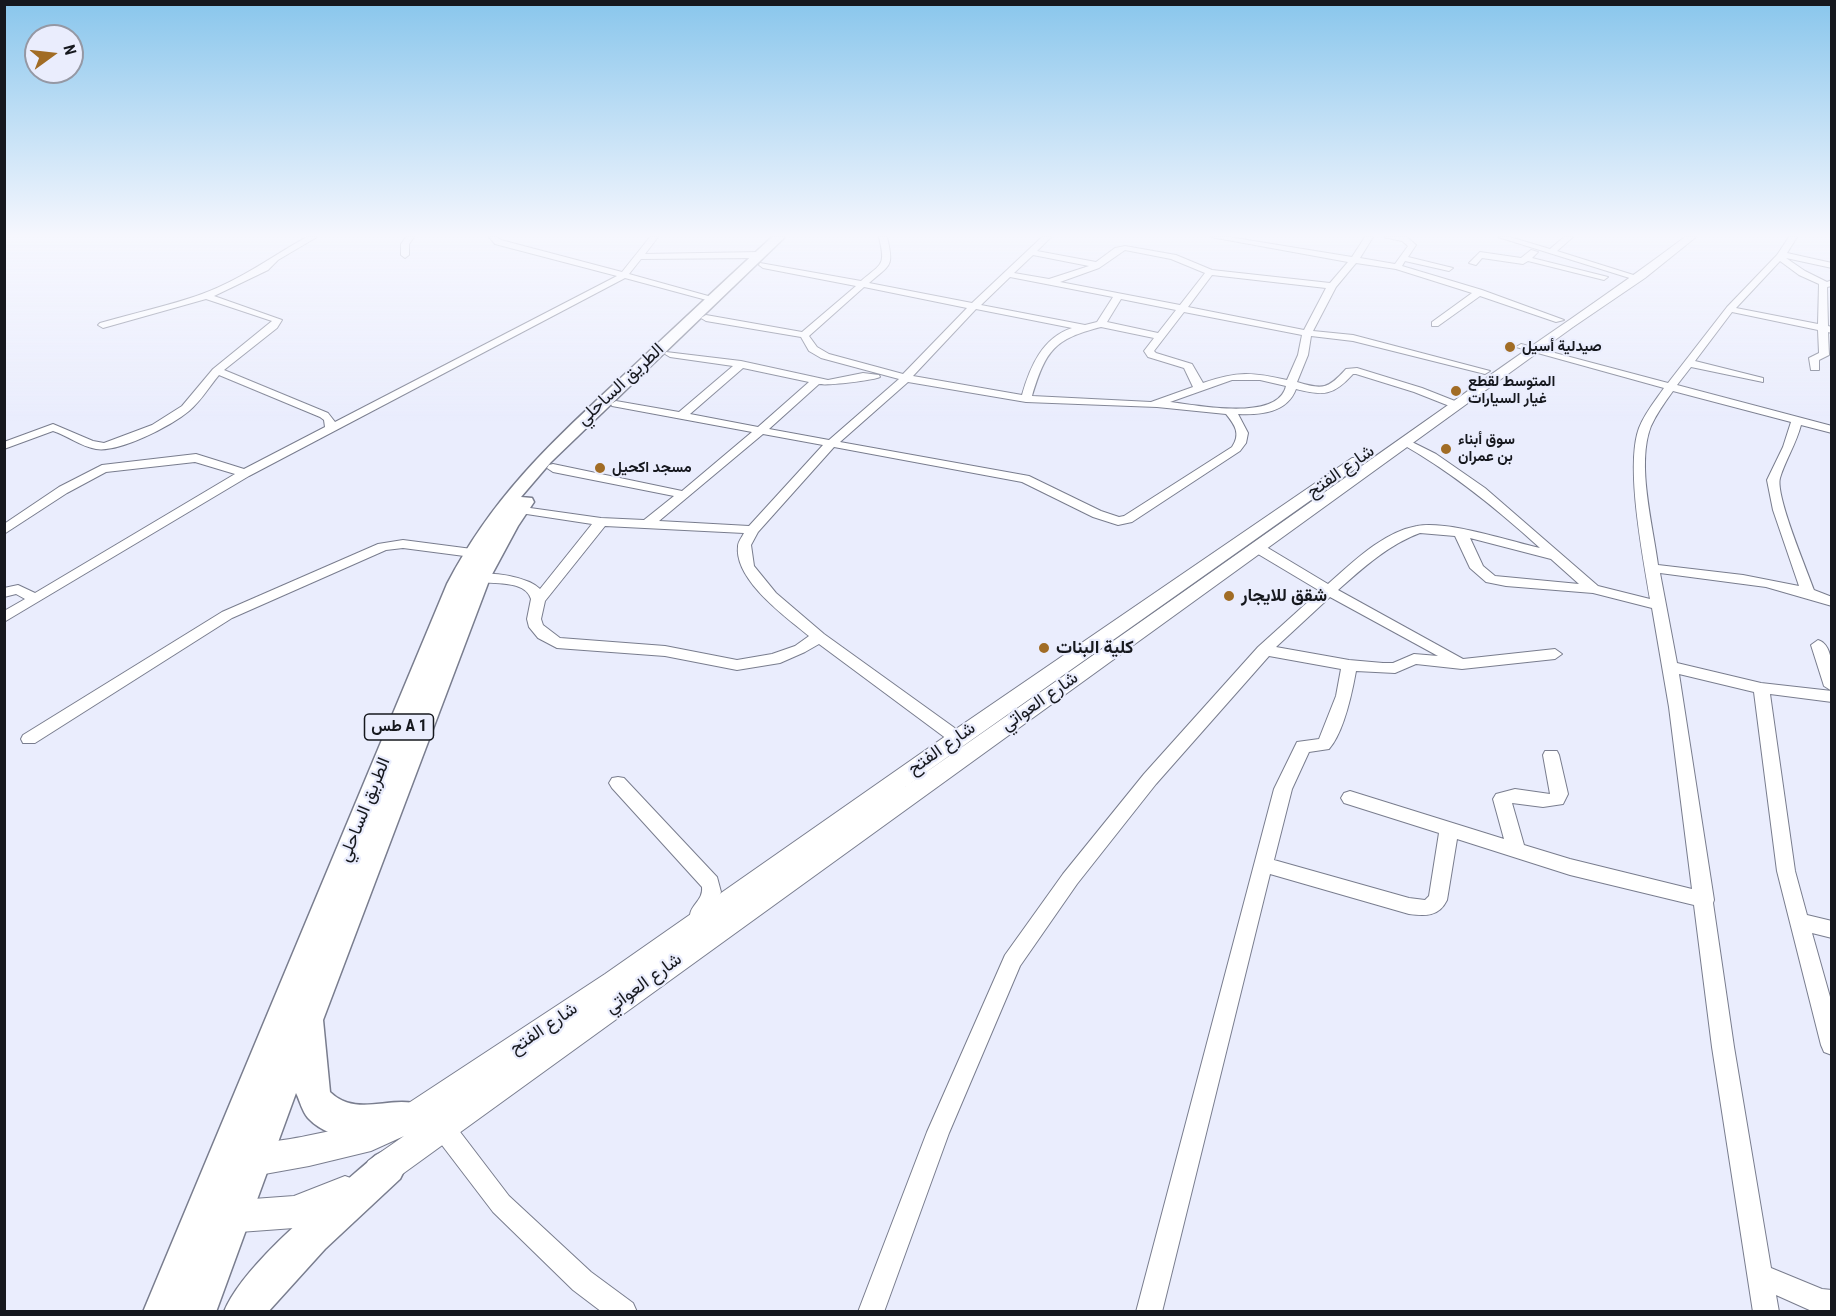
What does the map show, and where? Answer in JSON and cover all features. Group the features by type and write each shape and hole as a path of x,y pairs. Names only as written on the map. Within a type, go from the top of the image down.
{"highway":[{"name":"الطريق الساحلي","path":"162,1311 457,584 472,553 506,503 545,458 721,298"},
{"name":"الطريق الساحلي","path":"197,1311 308,1017 480,578 520,509 553,468 669,354 710,309"},
{"path":"308,1017 312,1092 321,1107 334,1117 352,1121 390,1121 411,1118"},
{"path":"243,1311 264,1284 302,1244 388,1167"}],"main road":[{"name":"شارع الفتح","path":"222,1166 309,1151 371,1136 411,1118 699,922 847,828 957,738 1144,618 1449,403 1485,371 1527,349 1559,320 1594,298"},
{"name":"شارع العواتي","path":"200,1218 294,1212 325,1201 388,1167 847,828 1144,618 1258,548 1406,442 1449,403 1599,298"}],"street":[{"path":"103,325 197,298"},
{"path":"4,446 53,428 93,446 103,447 171,419 195,399 217,371 274,326 277,320 213,298"},
{"path":"4,618 245,473 580,298"},
{"path":"682,298 710,309 804,335"},
{"path":"804,335 846,298"},
{"path":"934,298 1084,327"},
{"path":"957,738 819,637 771,596 747,567 744,545 752,530 831,444 903,381 982,298"},
{"path":"1101,324 1117,298"},
{"path":"1135,298 1307,333 1353,338 1485,371"},
{"path":"1189,298 1150,347 1149,353 1192,368 1199,388"},
{"path":"669,354 741,364 835,383 859,375 867,375 1026,399 1228,410 1272,408 1285,399 1304,355 1307,333 1325,298"},
{"path":"1435,324 1470,298"},
{"path":"1497,298 1559,320"},
{"path":"1740,298 1689,363 1645,428 1640,450 1640,474 1652,568 1670,667 1705,900 1723,1047 1766,1311"},
{"path":"1815,368 1814,358 1824,355 1828,329 1824,298"},
{"path":"1730,309 1828,329"},
{"path":"1026,399 1043,353 1070,331 1101,324 1161,336"},
{"path":"804,335 808,344 825,356 903,381"},
{"path":"1527,349 1832,430"},
{"path":"1689,363 1760,380"},
{"path":"681,416 741,364"},
{"path":"1152,405 1221,379 1242,376 1260,377 1314,390 1329,390 1335,388 1350,371 1357,370 1449,403"},
{"path":"217,371 324,415 329,420 330,427"},
{"path":"648,524 817,381"},
{"path":"616,404 1025,479 1097,514 1118,521 1128,519 1236,449 1242,442 1244,434 1239,423 1228,410"},
{"path":"1797,421 1789,447 1773,480 1779,510 1808,593"},
{"path":"1406,442 1447,464 1487,495 1593,589"},
{"path":"4,530 63,490 102,469 196,458 245,473"},
{"path":"553,468 685,495"},
{"path":"520,509 601,522 752,530"},
{"path":"601,522 555,582 539,599 533,618 535,628 557,643 665,651 737,665 775,659 800,649 819,637"},
{"path":"871,1311 938,1132 1012,961 1070,879 1135,798 1263,650 1367,557 1400,536 1419,529 1460,532 1556,557"},
{"path":"1460,532 1477,568 1491,579 1593,589 1659,604"},
{"path":"29,739 226,615 383,547 403,544 472,553"},
{"path":"1258,548 1462,664"},
{"path":"1652,568 1762,583 1808,593 1832,602"},
{"path":"480,578 529,586 537,592 539,599"},
{"path":"4,593 18,589 35,599"},
{"path":"1818,645 1832,686"},
{"path":"1263,650 1349,665 1395,668 1407,661 1423,659 1462,664 1555,654"},
{"path":"1149,1311 1283,789 1303,746 1326,742 1344,696 1349,665"},
{"path":"1670,667 1761,688 1832,697"},
{"path":"1761,688 1786,871 1832,1045"},
{"path":"1516,850 1502,799 1508,796 1549,802 1557,799 1559,794 1551,755"},
{"path":"618,783 710,883 713,891 712,898 699,912 699,922"},
{"path":"1350,798 1516,850 1653,889 1705,900"},
{"path":"1264,865 1409,906 1428,908 1438,900 1449,829"},
{"path":"1800,922 1832,930"},
{"path":"443,1128 501,1204 582,1281 624,1311"},
{"path":"1760,1276 1822,1302 1832,1303"}],"place":[{"name":"صيدلية أسيل","path":"1510,347"},
{"name":"المتوسط لقطع غيار السيارات","path":"1456,391"},
{"name":"سوق أبناء بن عمران","path":"1446,449"},
{"name":"مسجد اكحيل","path":"600,468"},
{"name":"شقق للايجار","path":"1229,596"},
{"name":"كلية البنات","path":"1044,648"}]}
